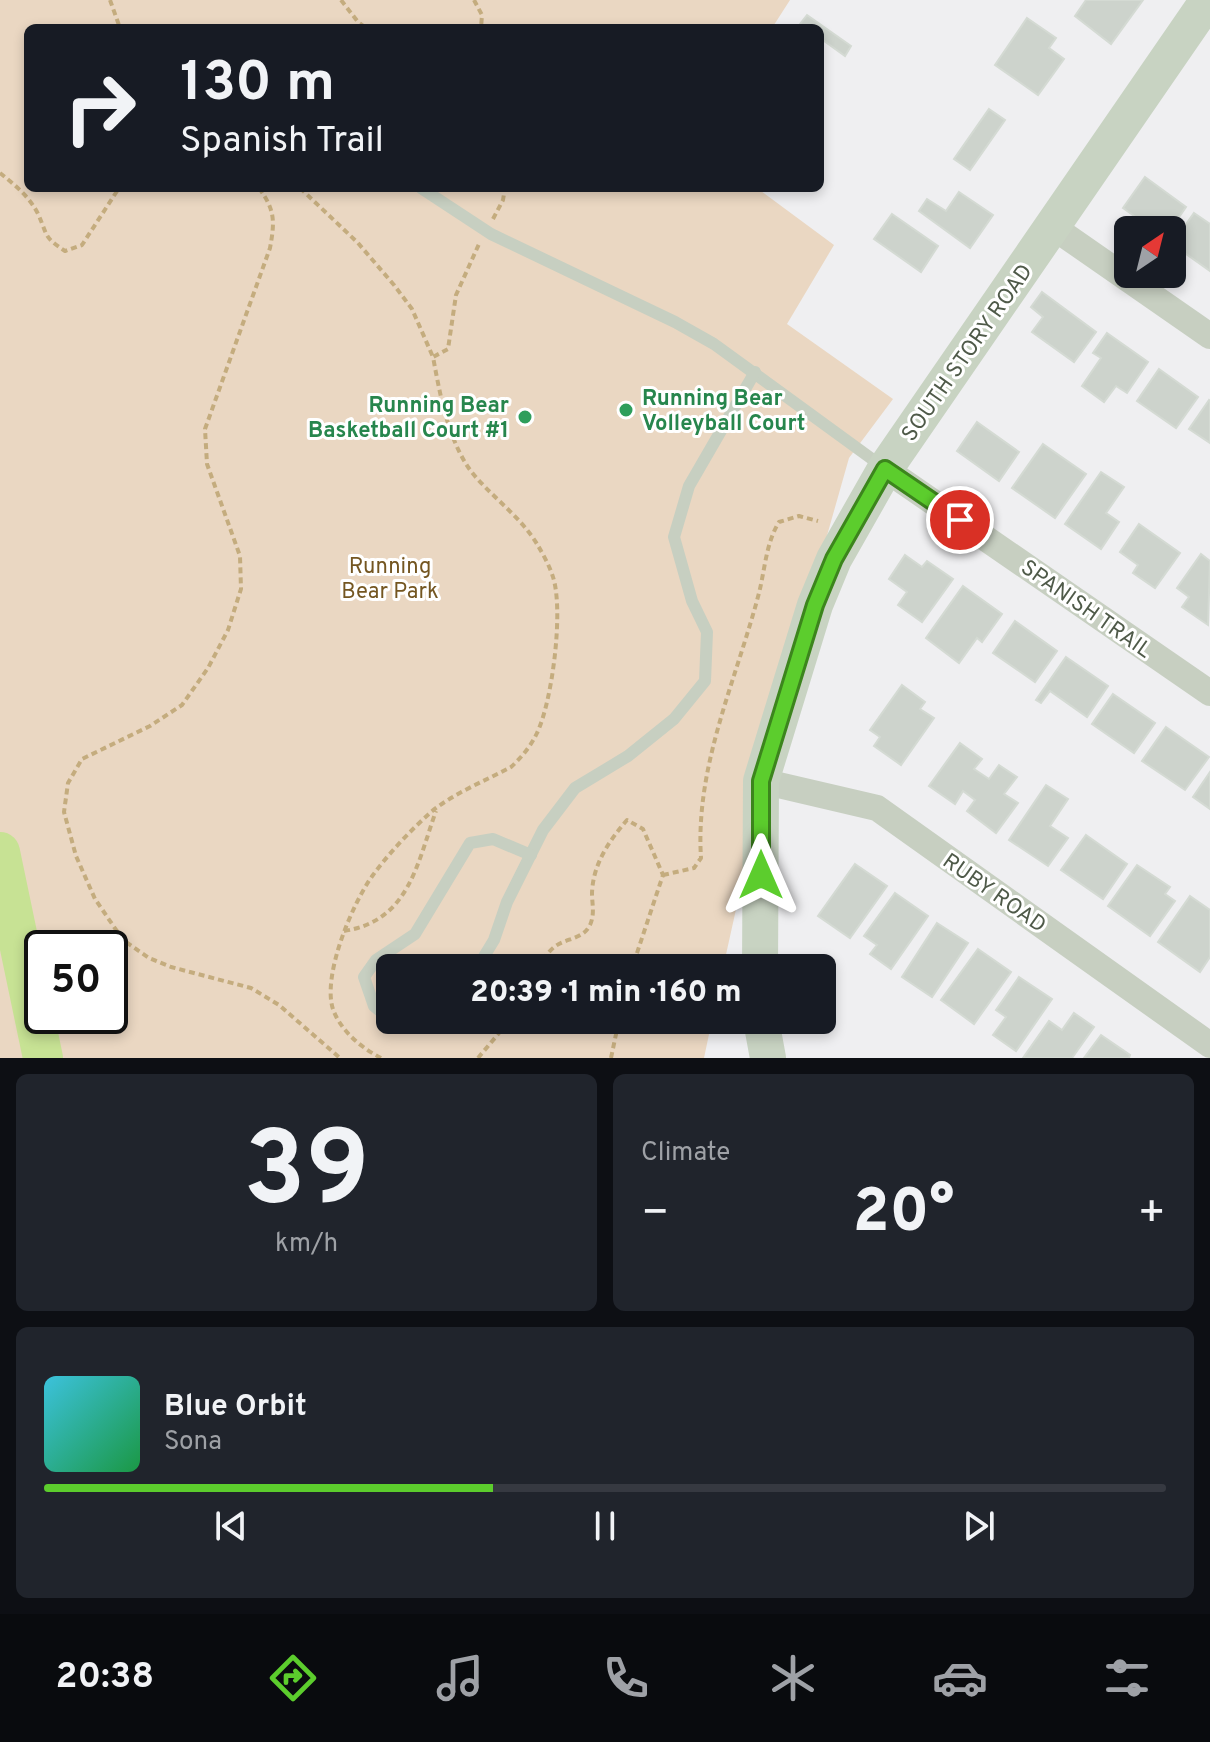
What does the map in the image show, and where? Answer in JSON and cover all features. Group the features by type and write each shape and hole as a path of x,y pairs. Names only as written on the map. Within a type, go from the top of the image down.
{"main road":[{"name":"SOUTH STORY ROAD","path":"760,954 761,781 820,594 841,545 885,469 1208,0"},
{"path":"764,1034 768,1058"}],"street":[{"path":"1053,227 1210,336"},
{"name":"SPANISH TRAIL","path":"885,469 1210,693"},
{"name":"RUBY ROAD","path":"761,781 877,808 1210,1045"}],"lane":[{"path":"428,192 486,231 675,322 755,372 885,469"},
{"path":"486,954 543,830 575,788 628,756 666,726 705,681 707,632 692,601 674,537 689,486 755,372"},
{"path":"385,954 415,934 470,843 493,839 531,855"},
{"path":"376,960 364,977 376,1008"}],"path":[{"path":"110,0 119,24"},
{"path":"341,0 361,24"},
{"path":"474,0 482,15 481,24"},
{"path":"0,173 30,202 39,216 44,234 65,251 82,245 116,192"},
{"path":"262,192 271,204 275,226 270,248 205,429 207,464 240,556 241,589 228,630 208,668 182,705 150,726 82,759 68,783 64,812 76,856 95,899 123,940 149,958 171,967 251,988 279,1005 340,1058"},
{"path":"304,192 358,243 412,309 433,357 453,436 469,468 511,510 537,544 554,577 558,613 549,693 537,733 521,758 511,767 437,809 372,876 344,931 335,955 331,985 333,1010 364,1050 381,1058"},
{"path":"433,357 448,349 456,295 504,192"},
{"path":"663,875 694,868 701,858 699,824 711,750 759,593 771,535 779,522 799,516 818,521"},
{"path":"344,931 376,922 396,906 410,884 437,809"},
{"path":"548,954 554,946 585,933 590,925 592,891 598,865 608,842 627,820 643,829 663,875 637,954"},
{"path":"478,1058 498,1034"},
{"path":"611,1058 616,1034"}],"green space":[{"name":"Running Bear Park","path":"0,0 790,0 775,24 24,24 24,192 762,192 834,245 787,324 893,399 849,458 790,666 726,954 376,954 376,1034 709,1034 704,1058 0,1058"}],"building":[{"path":"1086,0 1143,0 1111,44 1075,16"},
{"path":"807,15 820,24 800,24"},
{"path":"1027,18 1056,38 1049,48 1064,59 1038,95 995,65"},
{"path":"824,27 851,46 845,56 824,41"},
{"path":"989,109 1005,120 970,170 954,159"},
{"path":"1145,177 1186,207 1180,216 1134,216 1123,208"},
{"path":"959,192 993,215 970,248 919,211 927,199 946,211"},
{"path":"1194,213 1210,224 1210,271 1186,254 1186,224"},
{"path":"892,214 938,246 921,272 874,239"},
{"path":"1042,292 1096,332 1074,362 1032,332 1043,317 1031,307"},
{"path":"1107,333 1148,362 1127,393 1116,386 1104,402 1082,386 1101,358 1093,353"},
{"path":"1159,369 1198,397 1176,428 1137,401"},
{"path":"1210,401 1210,443 1189,429"},
{"path":"977,422 1019,452 999,481 957,451"},
{"path":"1043,444 1086,474 1055,518 1012,488"},
{"path":"1101,472 1124,487 1106,513 1119,522 1101,549 1065,524"},
{"path":"1139,524 1180,553 1155,588 1133,573 1138,565 1120,552"},
{"path":"1201,554 1210,561 1208,625 1182,607 1189,597 1177,588"},
{"path":"905,555 922,567 927,561 953,579 922,622 898,605 907,592 889,579"},
{"path":"963,586 1002,614 982,642 977,638 959,663 926,638"},
{"path":"1015,621 1057,651 1035,682 993,653"},
{"path":"1066,657 1108,686 1087,717 1050,691 1041,703 1036,700"},
{"path":"902,685 925,702 920,709 934,718 901,765 874,746 880,737 870,730"},
{"path":"1113,694 1155,723 1134,753 1092,724"},
{"path":"1166,727 1209,757 1185,790 1142,761"},
{"path":"960,743 982,759 974,769 989,779 999,765 1017,777 1004,794 1018,803 996,833 967,811 975,800 963,791 955,804 929,786"},
{"path":"1210,772 1210,809 1193,797"},
{"path":"1046,785 1068,799 1050,826 1068,838 1048,866 1009,840"},
{"path":"1086,835 1127,864 1103,899 1061,870"},
{"path":"855,864 887,886 850,938 818,916"},
{"path":"1137,865 1170,887 1165,894 1175,901 1150,936 1108,906"},
{"path":"895,893 928,916 891,969 870,954 877,945 864,936"},
{"path":"1190,896 1210,910 1210,957 1200,972 1158,942"},
{"path":"937,923 968,943 932,997 902,977"},
{"path":"978,949 1011,972 974,1024 941,1000"},
{"path":"1019,977 1052,999 1016,1051 993,1035 1006,1017 996,1010"},
{"path":"1074,1013 1094,1027 1072,1058 1023,1058 1049,1021 1062,1030"},
{"path":"1101,1035 1130,1055 1129,1058 1084,1058"}],"waterway":[{"path":"0,852 43,1058"}],"place":[{"name":"Running Bear Volleyball Court","path":"626,410"},
{"name":"Running Bear Basketball Court #1","path":"525,417"}],"route":[{"path":"761,875 761,781 815,605 834,559 870,492 885,469 960,520"}]}
